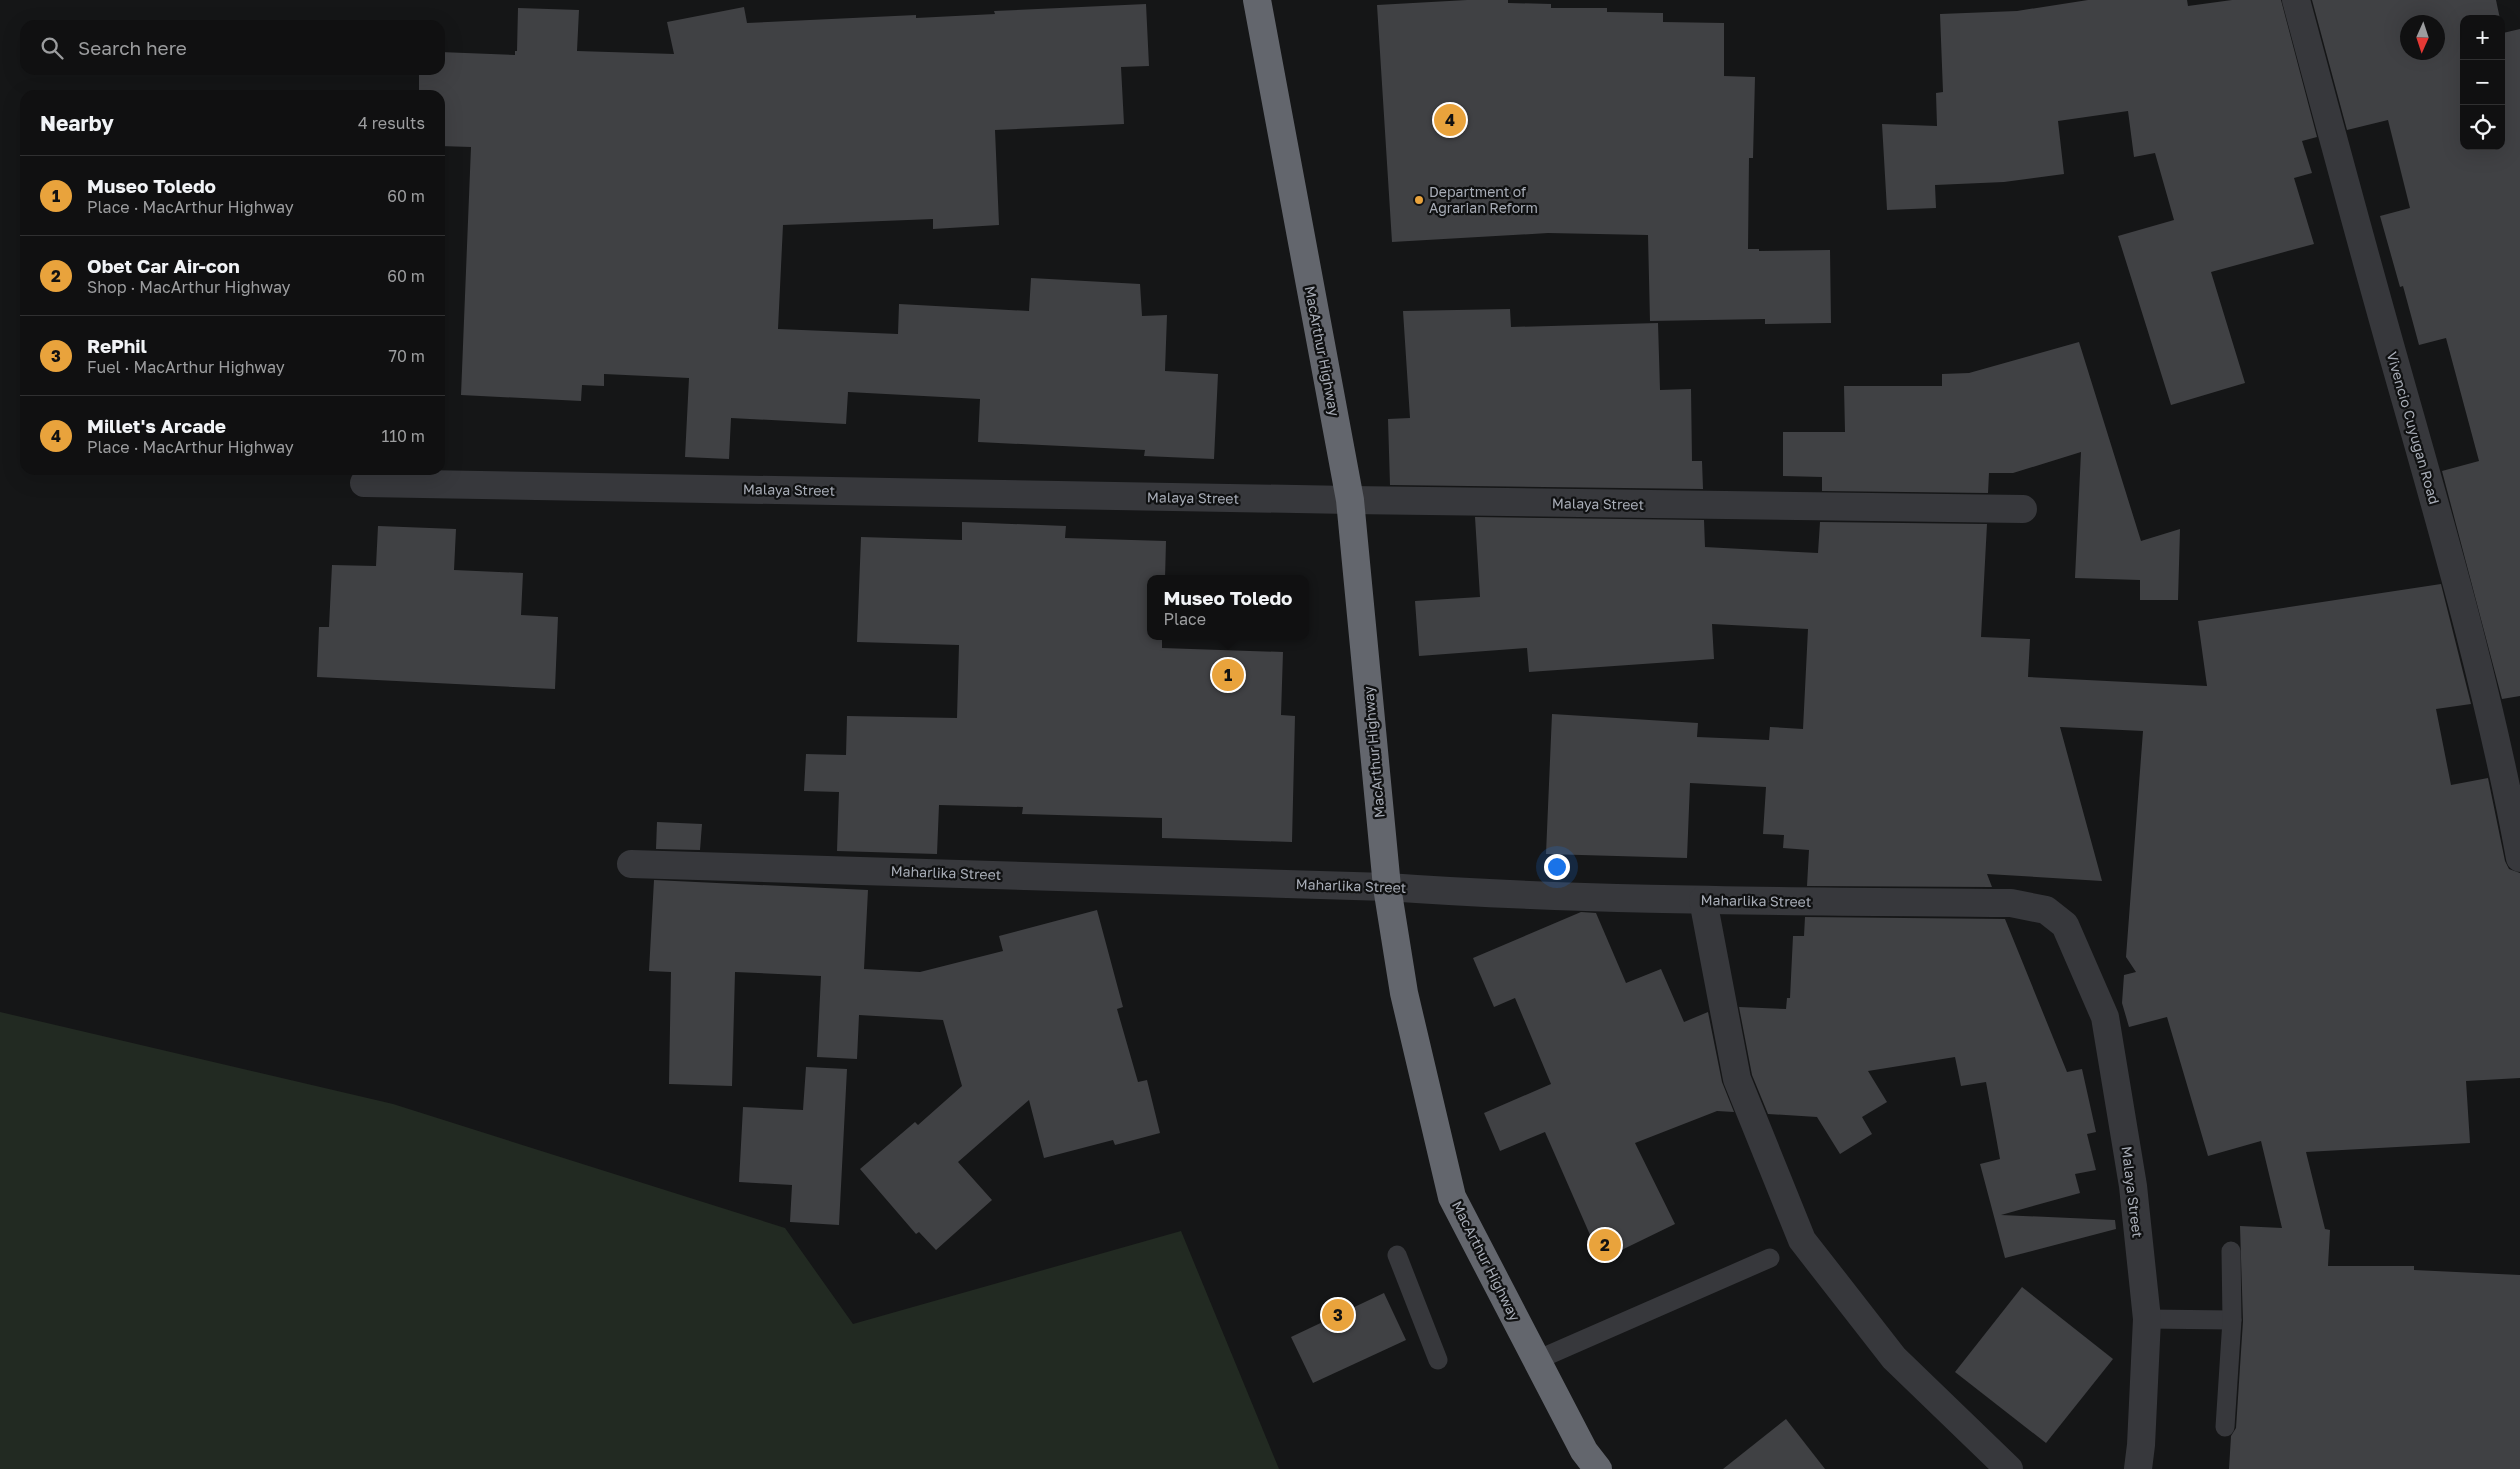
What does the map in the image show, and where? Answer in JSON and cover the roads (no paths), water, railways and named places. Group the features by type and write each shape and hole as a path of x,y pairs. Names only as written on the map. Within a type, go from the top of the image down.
{"highway":[{"name":"MacArthur Highway","path":"1257,0 1350,500 1387,887 1404,993 1452,1197 1584,1451 1598,1469"}],"street":[{"name":"Vivencio Cuyugan Road","path":"2296,0 2360,240 2473,641 2506,783 2520,858"},
{"name":"Malaya Street","path":"364,483 1350,500 2023,509"},
{"name":"Maharlika Street","path":"631,864 1387,887 1452,892 1703,900 2011,904 2046,910 2065,925"},
{"path":"1703,900 1737,1079 1802,1240 1894,1358 2009,1469"},
{"name":"Malaya Street","path":"2065,925 2105,1017 2133,1186 2147,1319 2142,1445 2138,1469"}],"lane":[{"path":"2225,1427 2232,1320 2231,1251"},
{"path":"1397,1256 1438,1360"},
{"path":"1537,1360 1770,1258"},
{"path":"2147,1319 2232,1320"}],"place":[{"name":"Millet's Arcade","path":"1450,120"},
{"name":"Department of Agrarian Reform","path":"1419,200"},
{"name":"Museo Toledo","path":"1228,675"},
{"name":"Obet Car Air-con","path":"1605,1245"},
{"name":"RePhil","path":"1338,1315"}]}
